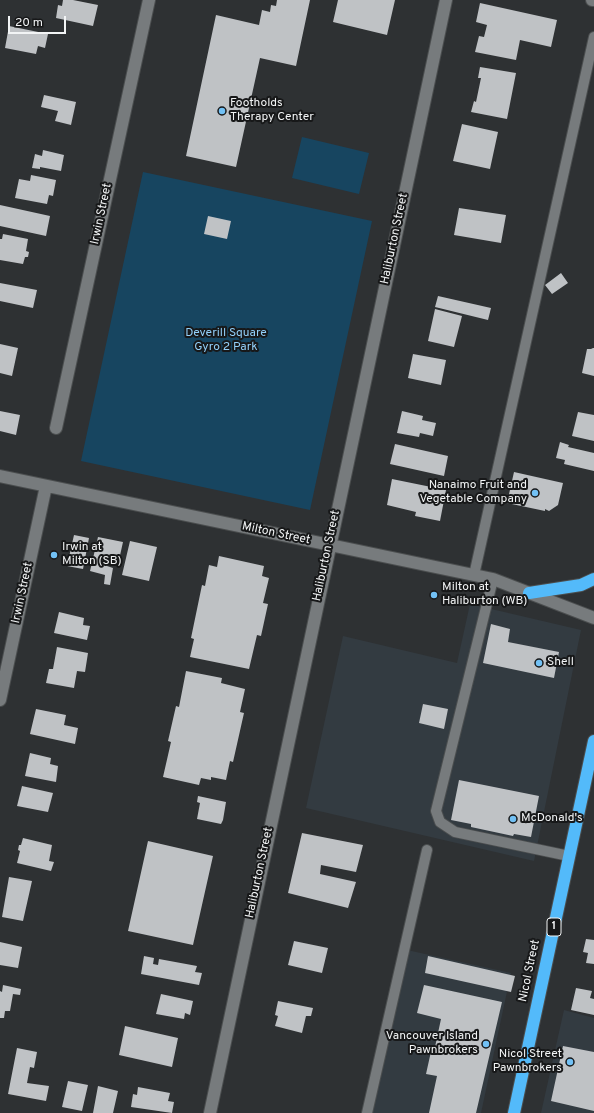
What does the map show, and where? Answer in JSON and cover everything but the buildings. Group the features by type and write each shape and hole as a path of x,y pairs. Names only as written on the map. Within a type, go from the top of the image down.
{"highway":[{"path":"529,593 581,585 594,579"},
{"name":"Nicol Street","path":"514,1113 594,741"}],"street":[{"name":"Irwin Street","path":"56,428 149,0"},
{"name":"Haliburton Street","path":"210,1113 446,0"},
{"name":"Milton Street","path":"0,476 493,579 594,618"},
{"name":"Irwin Street","path":"0,700 46,486"}],"lane":[{"path":"474,575 594,37"},
{"path":"493,579 436,811 440,822 455,832 569,856"},
{"path":"367,1113 427,850"}],"shaded area":[{"path":"470,604 581,630 534,861 306,808 343,636 457,663"},
{"path":"407,950 511,973 481,1113 372,1113"},
{"path":"564,1010 594,1018 594,1113 541,1113"}],"green space":[{"path":"302,137 369,153 359,194 292,178"},
{"name":"Deverill Square Gyro 2 Park","path":"143,172 372,221 310,510 81,461"}],"place":[{"name":"Footholds Therapy Center","path":"222,111"},
{"name":"Nanaimo Fruit and Vegetable Company","path":"535,493"},
{"name":"Irwin at Milton (SB)","path":"54,555"},
{"name":"Milton at Haliburton (WB)","path":"434,595"},
{"name":"Shell","path":"539,663"},
{"name":"McDonald's","path":"513,819"},
{"name":"Vancouver Island Pawnbrokers","path":"486,1044"},
{"name":"Nicol Street Pawnbrokers","path":"570,1062"}]}
